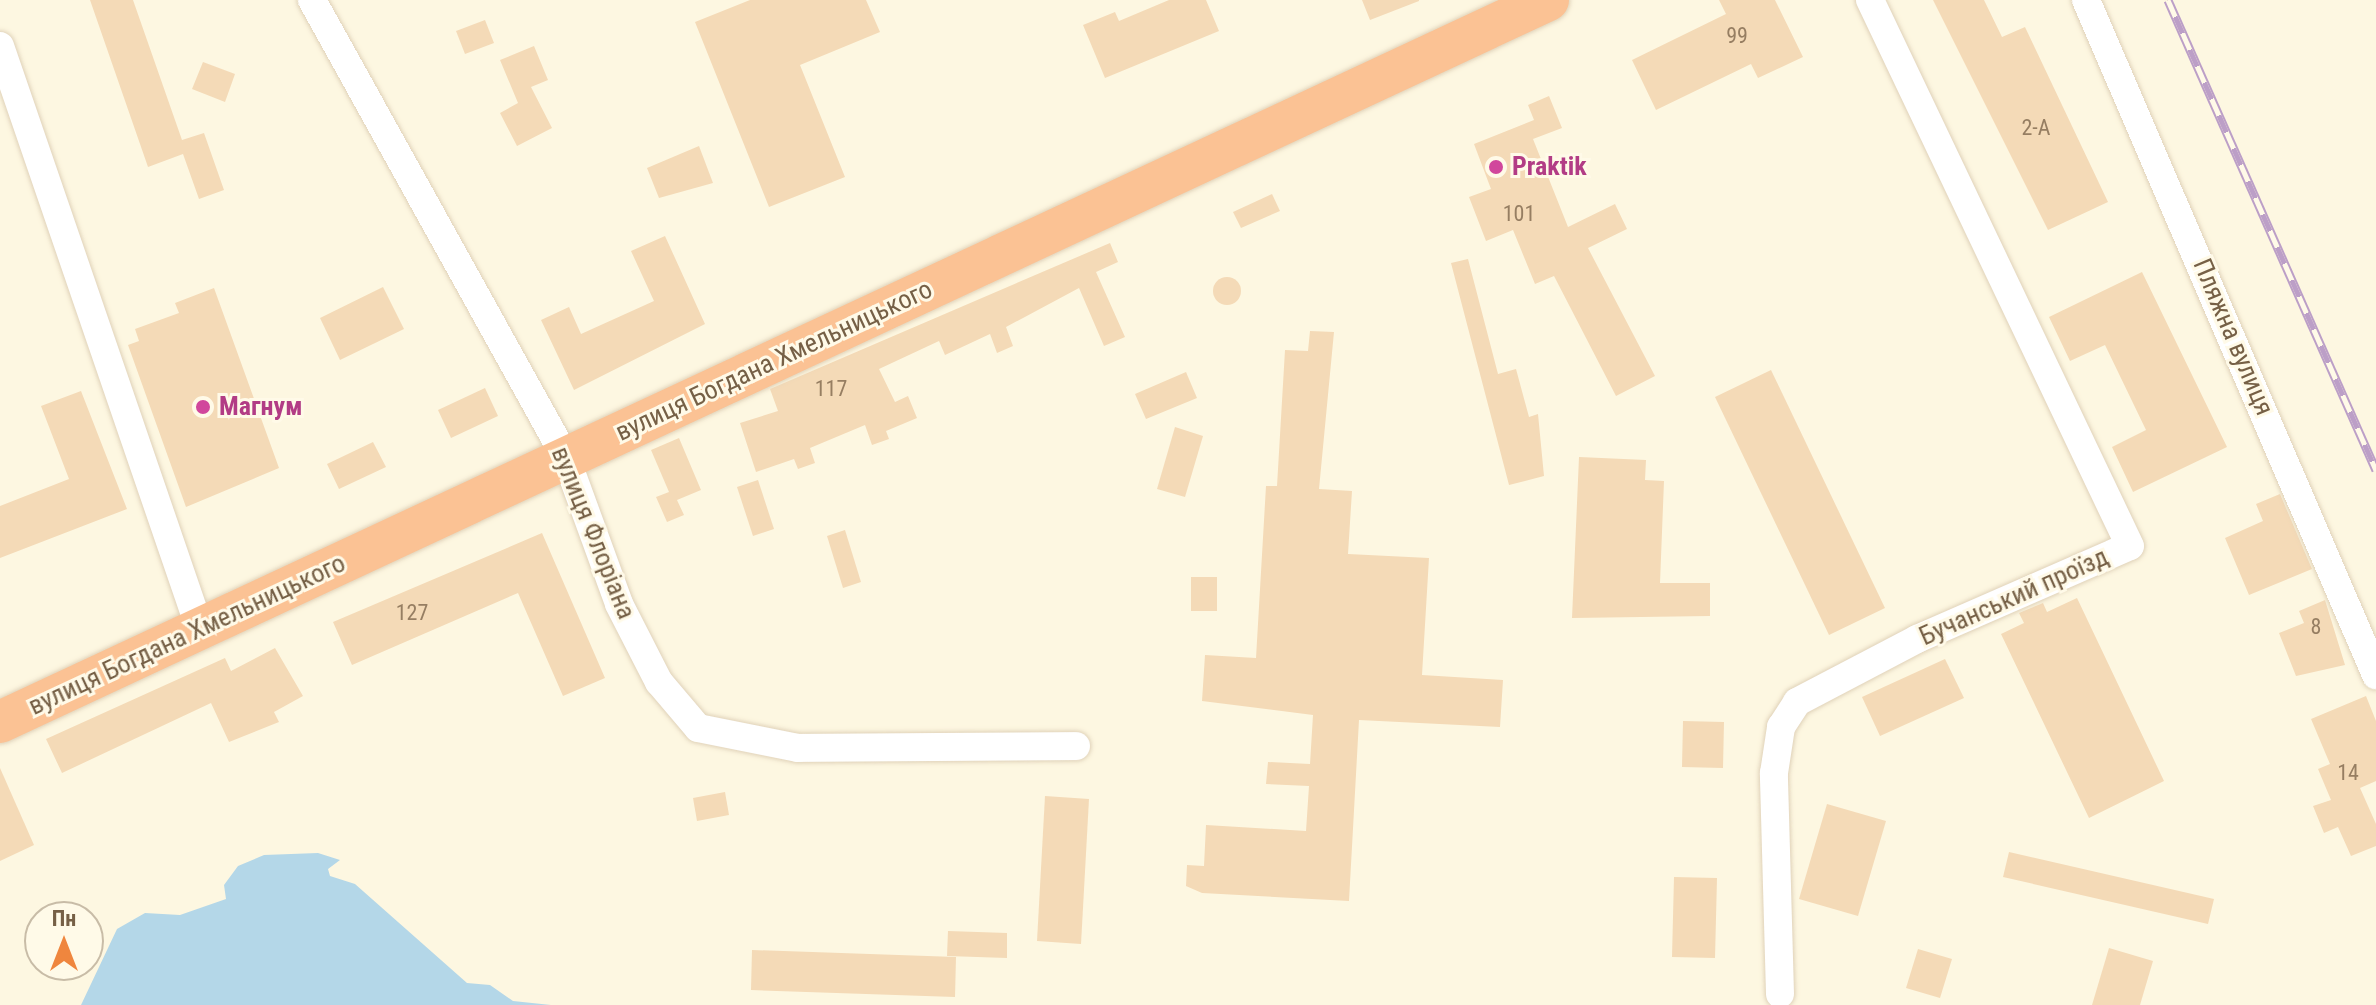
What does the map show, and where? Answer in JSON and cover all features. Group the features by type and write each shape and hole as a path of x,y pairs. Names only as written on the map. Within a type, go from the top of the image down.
{"highway":[{"name":"вулиця Богдана Хмельницького","path":"0,722 1548,0"}],"street":[{"name":"вулиця Флоріана","path":"312,0 566,458 619,604 659,682 698,728 798,748 1076,746"},
{"name":"Бучанський проїзд","path":"1780,994 1774,773 1781,727 1797,702 1917,639 2130,546 1870,0"},
{"name":"Пляжна вулиця","path":"2086,0 2376,675"},
{"path":"0,46 200,629"}],"water":[{"path":"318,853 340,860 328,869 330,876 355,884 467,983 490,985 513,1001 551,1005 81,1005 92,981 104,981 104,956 117,929 145,913 180,915 226,899 224,885 238,866 264,855"}],"building":[{"path":"90,0 133,0 182,140 204,133 224,190 199,199 183,154 148,167"},
{"path":"750,0 866,0 880,32 800,65 845,177 769,207 695,22"},
{"path":"1169,0 1206,0 1219,31 1105,78 1083,25 1115,12 1119,21"},
{"path":"1362,0 1419,0 1419,1 1370,20"},
{"path":"1719,0 1775,0 1803,57 1758,78 1751,64 1656,110 1632,60 1726,14"},
{"path":"1933,0 1984,0 2002,37 2025,27 2108,202 2048,230"},
{"path":"485,20 494,43 465,54 456,31"},
{"path":"534,46 548,80 531,87 552,128 517,146 500,113 518,103 500,60"},
{"path":"203,62 235,74 225,102 192,89"},
{"path":"1549,96 1562,128 1533,139 1568,227 1615,204 1627,229 1588,248 1655,376 1616,396 1554,276 1535,284 1513,230 1486,241 1469,197 1491,189 1474,144 1534,120 1528,105"},
{"path":"699,146 713,183 659,198 647,168"},
{"path":"1272,194 1280,211 1241,228 1233,212"},
{"path":"665,236 705,324 574,390 541,320 569,307 581,334 654,301 631,251"},
{"path":"1110,243 1118,262 1096,272 1125,337 1104,346 1079,288 1006,327 1013,346 997,353 990,334 945,355 939,341 879,369 895,402 908,396 917,418 886,431 889,439 872,445 865,425 810,448 815,463 798,469 794,459 756,472 740,423 778,411 770,389"},
{"path":"1468,259 1498,374 1516,369 1529,417 1538,414 1544,476 1509,485 1451,263"},
{"path":"2142,272 2227,447 2133,492 2112,447 2146,430 2105,345 2070,361 2049,317"},
{"path":"1227,277 1237,281 1241,291 1237,301 1227,305 1217,301 1213,291 1217,281"},
{"path":"383,287 404,329 340,360 320,318"},
{"name":"Магнум","path":"214,288 279,468 186,507 128,345 139,341 135,329 179,313 175,303"},
{"path":"1310,331 1334,332 1319,489 1352,491 1348,554 1429,558 1422,675 1503,680 1500,727 1359,720 1349,901 1202,893 1186,886 1187,865 1204,866 1206,825 1306,831 1309,786 1266,784 1268,762 1310,764 1313,715 1202,701 1205,655 1256,658 1266,486 1277,486 1285,350 1308,351"},
{"path":"1771,370 1885,608 1829,635 1715,397"},
{"path":"1186,372 1197,398 1146,419 1135,394"},
{"path":"485,388 498,416 451,438 438,410"},
{"path":"81,391 127,509 0,558 0,506 69,479 41,406"},
{"path":"1175,427 1203,436 1185,497 1157,489"},
{"path":"679,438 701,490 677,500 684,515 667,522 656,497 669,492 651,450"},
{"path":"373,442 386,467 339,489 327,464"},
{"path":"1579,457 1646,460 1645,480 1664,481 1660,583 1710,583 1710,616 1572,618"},
{"path":"758,480 774,529 753,536 737,487"},
{"path":"2280,494 2312,569 2249,595 2225,538 2263,521 2256,504"},
{"path":"845,530 861,582 843,588 827,536"},
{"path":"542,533 605,678 563,696 518,593 352,665 333,622"},
{"path":"1191,577 1217,577 1217,611 1191,611"},
{"path":"2077,598 2164,781 2089,818 2001,634 2024,623 2019,613 2043,603 2047,612"},
{"path":"2325,600 2345,665 2296,676 2279,633 2304,623 2299,611"},
{"path":"275,648 303,696 274,712 279,722 229,742 211,703 62,773 46,739 225,658 231,671"},
{"path":"1945,659 1964,698 1880,736 1862,697"},
{"path":"2366,696 2376,721 2376,781 2360,788 2376,824 2376,846 2351,856 2338,827 2324,833 2313,806 2331,800 2318,769 2330,764 2311,719"},
{"path":"1683,721 1724,722 1723,768 1682,767"},
{"path":"0,768 34,845 0,861"},
{"path":"725,792 729,815 697,821 693,798"},
{"path":"1045,796 1089,799 1081,944 1037,941"},
{"path":"1827,804 1886,821 1858,916 1799,899"},
{"path":"2009,852 2214,899 2208,924 2003,877"},
{"path":"1674,877 1717,878 1715,958 1672,957"},
{"path":"948,931 1007,933 1007,958 947,956"},
{"path":"2109,948 2153,961 2140,1005 2092,1005"},
{"path":"1918,949 1952,959 1940,998 1906,988"},
{"path":"752,950 956,957 955,997 751,990"}],"railway":[{"path":"2168,0 2376,470"}],"place":[{"name":"Praktik","path":"1496,167"},
{"name":"Магнум","path":"203,407"}]}
